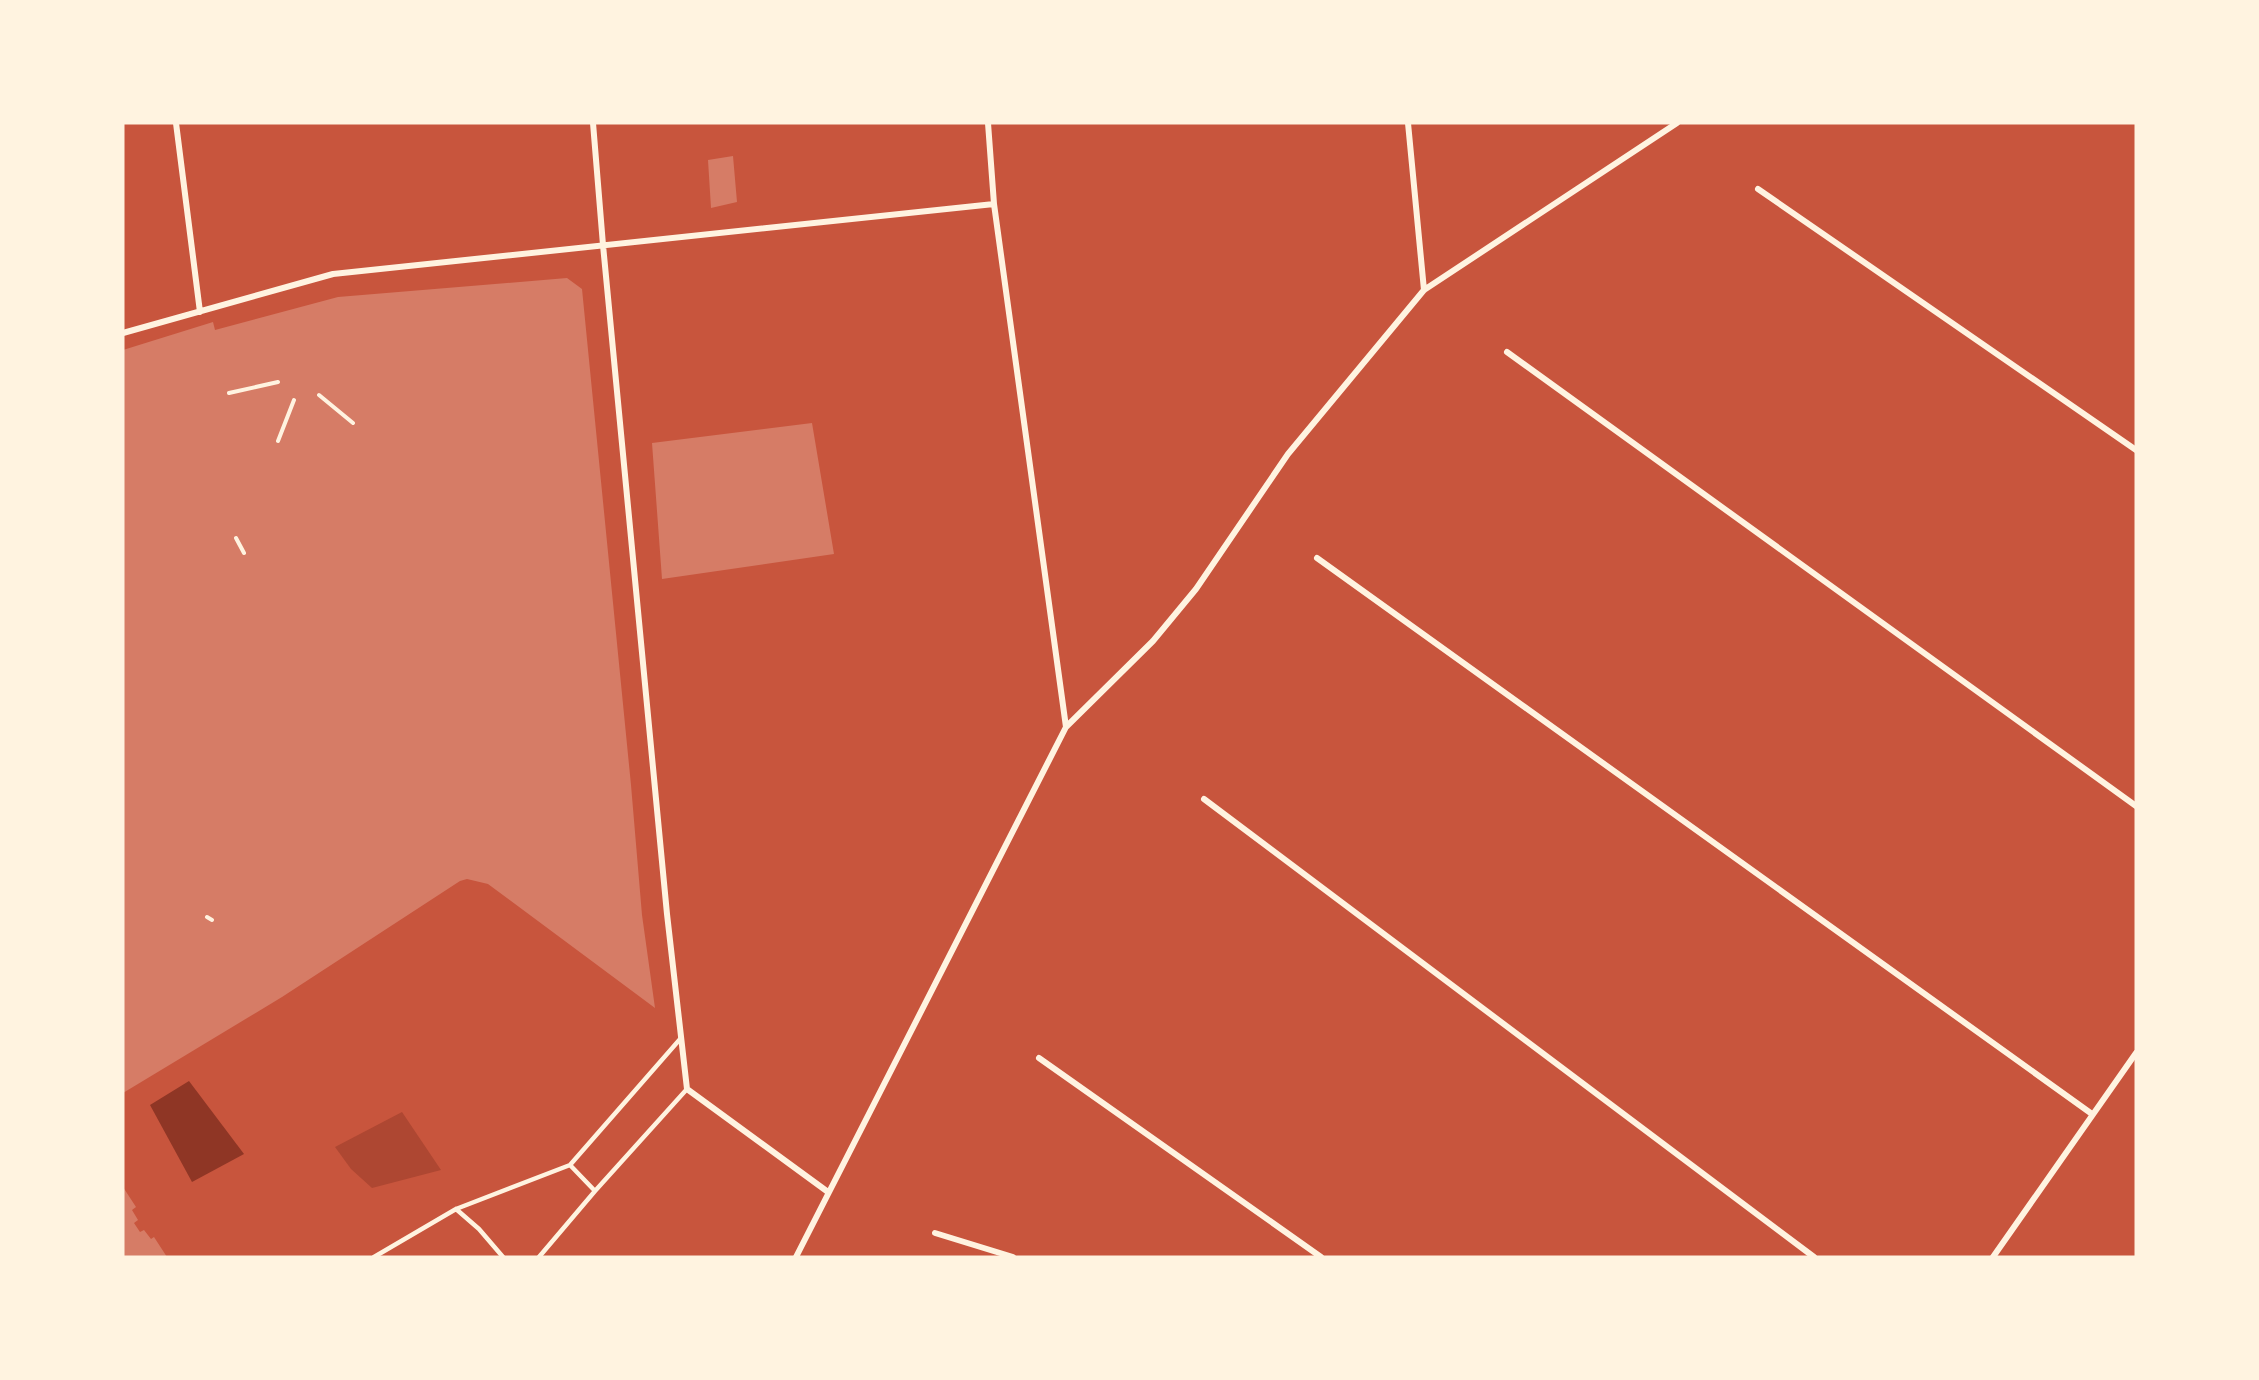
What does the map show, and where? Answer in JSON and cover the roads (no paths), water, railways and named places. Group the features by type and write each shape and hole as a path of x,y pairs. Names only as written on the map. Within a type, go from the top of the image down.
{"street":[{"path":"176,123 200,312"},
{"path":"593,123 603,245 687,1089 828,1192"},
{"path":"988,123 994,204 1065,727"},
{"path":"1408,123 1424,290"},
{"path":"796,1257 1065,727 1153,641 1196,590 1288,454 1424,290 1677,123"},
{"path":"1758,189 2136,450"},
{"path":"123,333 333,274 994,204"},
{"path":"1507,352 2136,807"},
{"path":"1317,558 2092,1114"},
{"path":"1204,799 1814,1257"},
{"path":"1993,1257 2136,1053"},
{"path":"1039,1058 1321,1257"},
{"path":"935,1233 1014,1257"}],"lane":[{"path":"374,1257 456,1209 570,1165 681,1038"},
{"path":"539,1257 687,1089"},
{"path":"570,1165 595,1191"},
{"path":"456,1209 479,1228 503,1257"}]}
